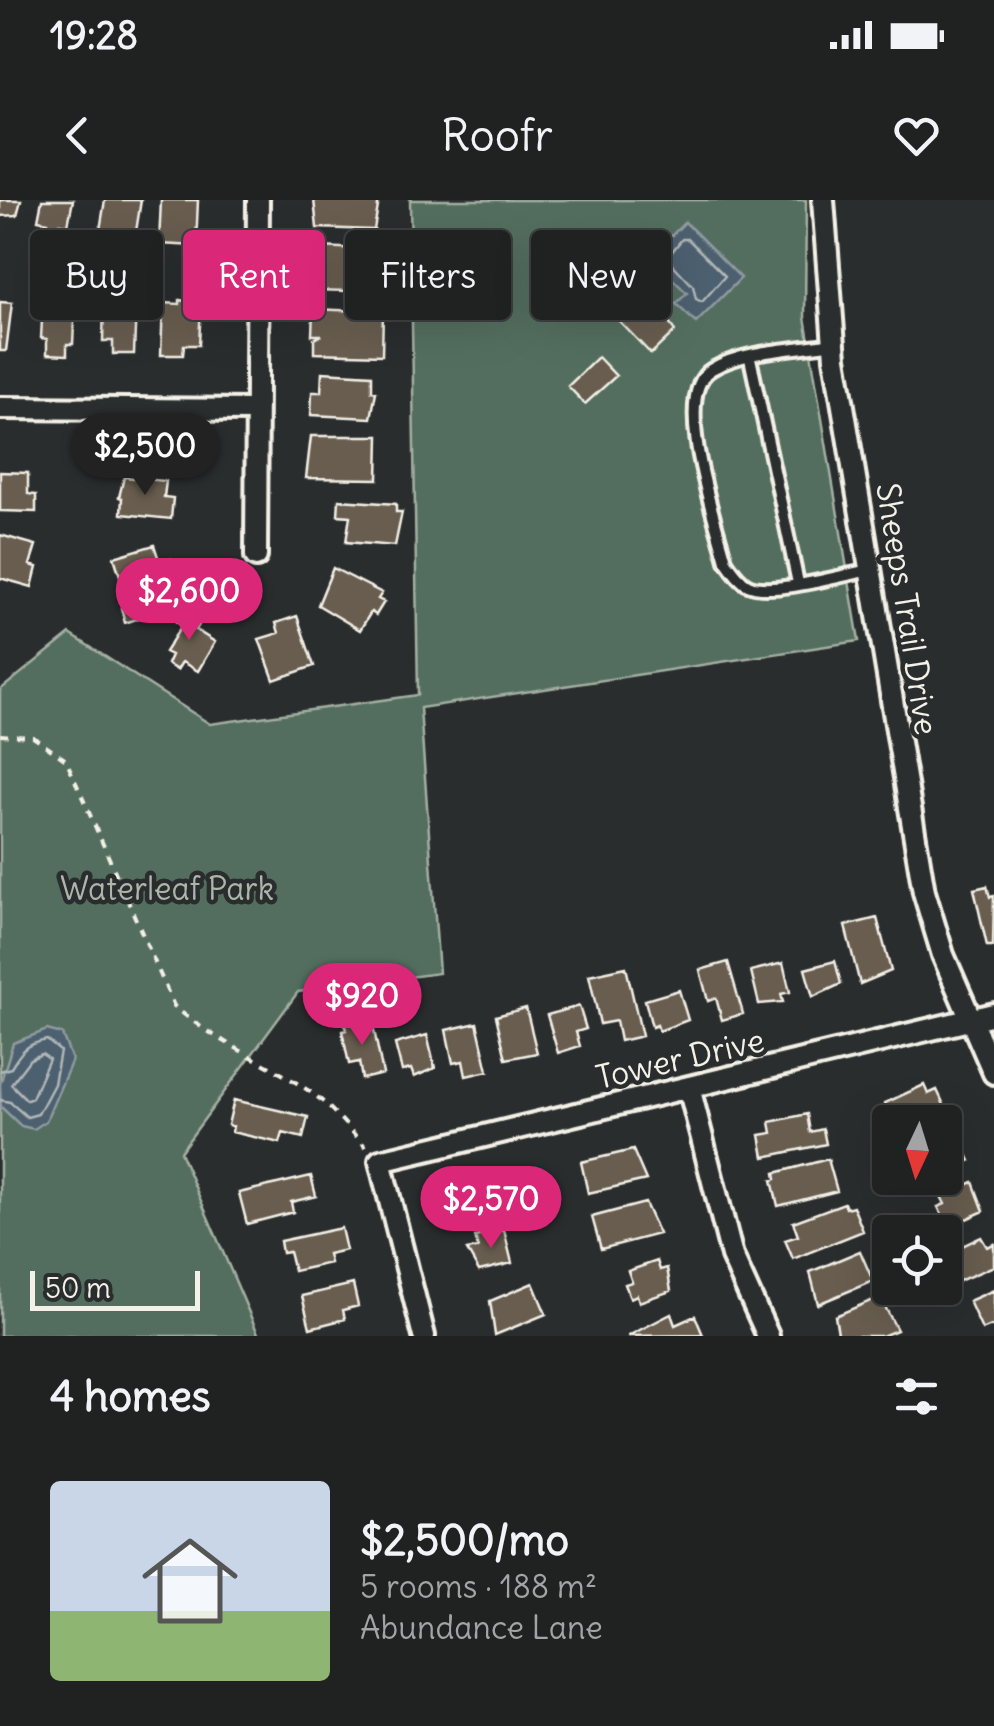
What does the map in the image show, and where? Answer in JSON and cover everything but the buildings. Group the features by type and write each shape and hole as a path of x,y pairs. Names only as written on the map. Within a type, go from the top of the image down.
{"street":[{"path":"256,556 258,200"},
{"name":"Sheeps Trail Drive","path":"823,200 834,343 924,892 942,955 994,1073"},
{"path":"0,408 254,410"},
{"name":"Tower Drive","path":"380,1161 994,1014"},
{"path":"689,1088 732,1256 768,1336"},
{"path":"380,1161 424,1336"}],"lane":[{"path":"834,343 710,369 695,389 693,424 726,560 750,586 798,583 870,570"},
{"path":"750,358 798,583"}],"path":[{"path":"0,736 33,737 66,760 174,1006 196,1026 232,1042 313,1094 380,1161"}],"green space":[{"name":"Waterleaf Park","path":"410,200 806,200 805,317 859,641 420,708 439,973 298,992 180,1152 259,1336 0,1336 0,690 70,634 210,724 418,695 412,320 511,320 511,230 410,230"}],"water":[{"path":"685,222 741,278 696,323 676,304 687,293 671,277 671,236"},
{"path":"47,1030 62,1034 72,1060 46,1121 34,1129 21,1126 1,1107 0,1084 13,1043"}]}
